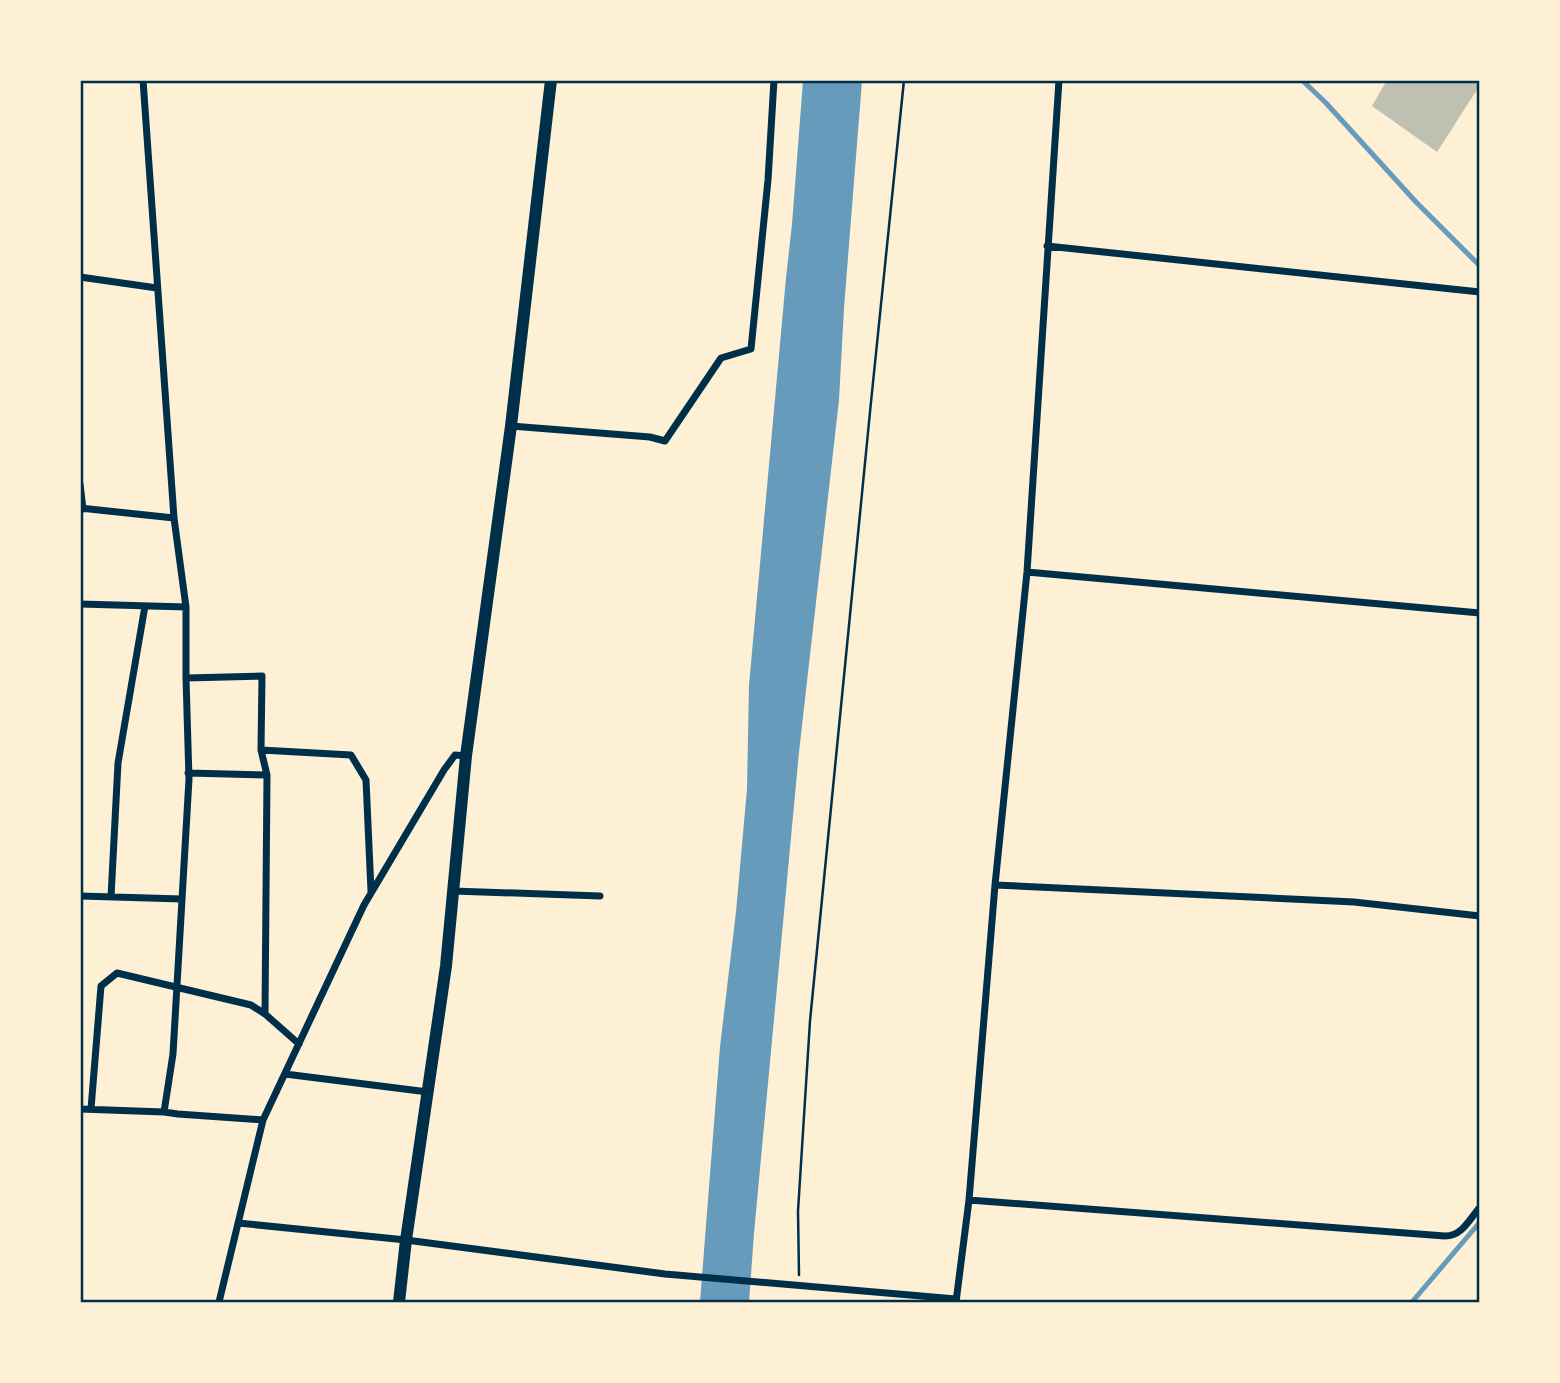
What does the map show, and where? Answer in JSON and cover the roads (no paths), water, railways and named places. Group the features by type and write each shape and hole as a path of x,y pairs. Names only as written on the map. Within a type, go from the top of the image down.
{"street":[{"path":"143,80 174,518 186,607 188,772 173,1054 164,1112"},
{"path":"399,1303 446,966 466,756 511,426 551,80"},
{"path":"511,426 650,437 665,441 721,359 751,349 768,180 774,80"},
{"path":"239,1223 406,1240 665,1274 956,1301 969,1200 995,885 1027,572 1059,80"},
{"path":"1048,246 1479,292"},
{"path":"80,277 157,288"},
{"path":"80,484 82,508 174,518"},
{"path":"1027,572 1479,613"},
{"path":"80,604 186,607"},
{"path":"111,897 118,763 145,606"},
{"path":"186,678 262,676 261,750 267,775 265,1014"},
{"path":"261,750 351,755 366,780 371,893"},
{"path":"219,1303 263,1120 364,905 443,770 455,755 466,756"},
{"path":"188,772 267,775"},
{"path":"995,885 1354,902 1479,916"},
{"path":"453,891 600,896"},
{"path":"80,896 182,899"},
{"path":"91,1109 101,986 117,973 251,1005 299,1044"},
{"path":"285,1074 428,1092"},
{"path":"80,1109 263,1120"},
{"path":"969,1200 1445,1236 1455,1236 1479,1207"}],"water":[{"path":"803,81 862,81 839,400 799,752 749,1302 700,1302 720,1047 747,789 749,685"}],"waterway":[{"path":"1302,80 1480,266"},
{"path":"1412,1302 1480,1222"}]}
